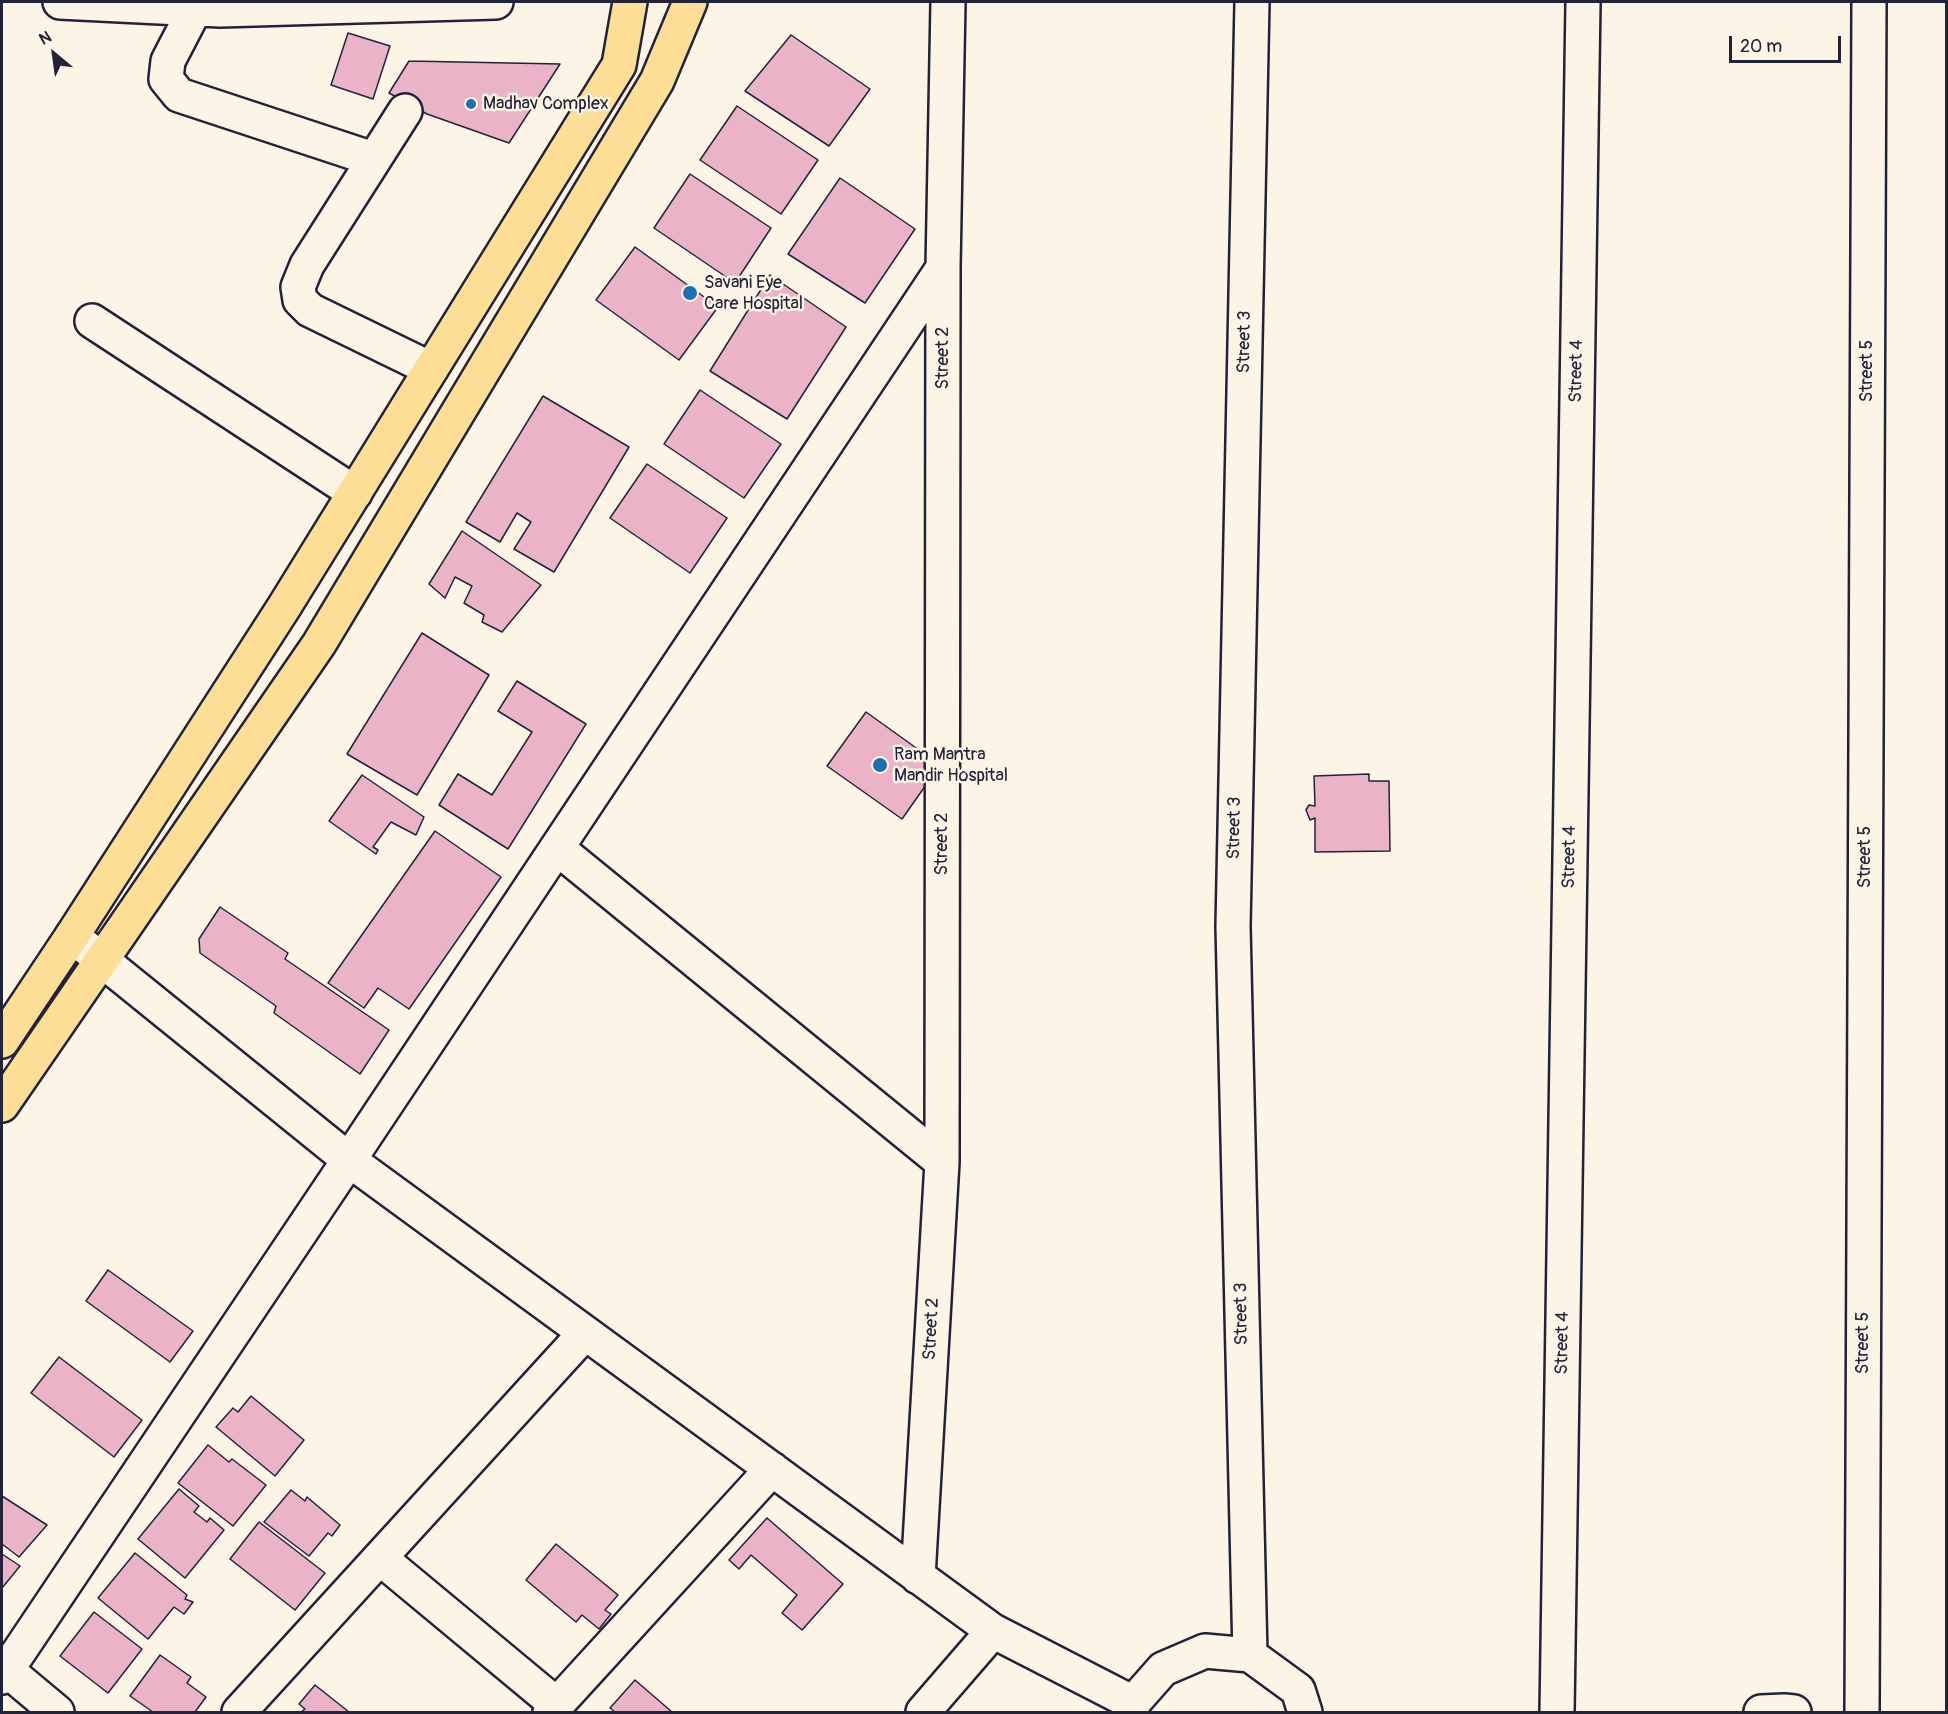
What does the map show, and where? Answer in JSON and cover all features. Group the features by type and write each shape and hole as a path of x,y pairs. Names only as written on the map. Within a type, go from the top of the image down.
{"main road":[{"path":"2,1041 272,627 619,65 630,2"},
{"path":"2,1105 320,644 657,81 690,2"}],"street":[{"path":"60,2 128,3 220,10 496,2"},
{"name":"Street 2","path":"918,1577 942,1162 943,268 948,2"},
{"name":"Street 3","path":"1250,1654 1233,926 1252,2"},
{"name":"Street 4","path":"1557,1713 1583,2"},
{"name":"Street 5","path":"1862,1713 1869,2"},
{"path":"195,9 168,61 166,79 179,95 373,159"},
{"path":"405,111 307,265 298,287 300,300 310,310 431,369"},
{"path":"57,1713 3,1671 350,1160 943,268"},
{"path":"92,321 355,492"},
{"path":"557,848 942,1162"},
{"path":"72,936 350,1160 993,1632 1133,1708 1163,1669 1205,1651 1250,1654 1298,1690 1305,1713"},
{"path":"239,1713 585,1333"},
{"path":"380,1558 553,1709 771,1469"},
{"path":"923,1713 993,1632"}],"building":[{"path":"348,33 390,46 373,99 331,85"},
{"path":"791,35 870,89 829,146 745,91"},
{"name":"Madhav Complex","path":"409,61 560,64 509,143 427,114 389,93"},
{"path":"737,106 818,160 781,214 700,160"},
{"path":"690,174 771,228 735,283 654,228"},
{"path":"840,178 915,229 865,303 788,254"},
{"path":"635,247 718,307 679,360 596,300"},
{"path":"770,275 846,327 787,419 710,371"},
{"path":"700,390 781,444 744,498 664,444"},
{"path":"543,396 629,447 554,572 514,549 531,522 517,513 500,542 466,522"},
{"path":"647,464 727,518 690,573 610,518"},
{"path":"462,531 541,585 502,632 482,622 484,615 464,603 472,586 455,577 445,598 429,584"},
{"path":"422,633 489,675 417,795 347,754"},
{"path":"517,681 586,724 508,849 439,805 458,774 492,795 532,732 498,711"},
{"path":"866,712 940,765 902,819 827,766"},
{"path":"1369,774 1369,781 1389,781 1390,851 1315,852 1315,818 1310,820 1306,810 1309,805 1315,806 1314,776"},
{"path":"362,775 424,817 416,835 391,822 373,847 378,850 376,854 329,821"},
{"path":"435,831 501,877 409,1009 378,988 364,1008 328,983"},
{"path":"220,907 288,953 285,959 389,1030 360,1074 274,1013 276,1006 200,953 199,939"},
{"path":"108,1270 193,1331 170,1362 86,1301"},
{"path":"59,1357 142,1420 114,1457 31,1393"},
{"path":"251,1396 304,1440 275,1476 216,1427 233,1408 238,1412"},
{"path":"208,1445 229,1462 232,1459 266,1485 233,1526 178,1483"},
{"path":"179,1489 199,1506 194,1512 207,1522 210,1518 224,1530 185,1578 138,1539"},
{"path":"291,1490 305,1501 307,1497 340,1525 332,1536 328,1533 309,1556 264,1522"},
{"path":"2,1496 47,1525 19,1557 2,1544"},
{"path":"767,1518 843,1584 802,1630 782,1613 797,1595 751,1555 739,1569 729,1560"},
{"path":"259,1522 325,1573 295,1610 230,1559"},
{"path":"556,1544 618,1595 605,1610 611,1614 599,1629 582,1615 576,1622 526,1580"},
{"path":"135,1553 187,1595 185,1599 193,1602 184,1614 174,1607 148,1639 98,1598"},
{"path":"2,1554 20,1566 2,1588"},
{"path":"94,1612 142,1649 108,1693 60,1656"},
{"path":"160,1655 191,1677 187,1683 206,1697 195,1712 153,1712 130,1696"},
{"path":"635,1680 672,1712 615,1712 610,1708"},
{"path":"315,1685 349,1712 301,1712 305,1709 299,1704"}],"place":[{"name":"Madhav Complex","path":"471,104"},
{"name":"Savani Eye Care Hospital","path":"690,293"},
{"name":"Ram Mantra Mandir Hospital","path":"880,765"}]}
